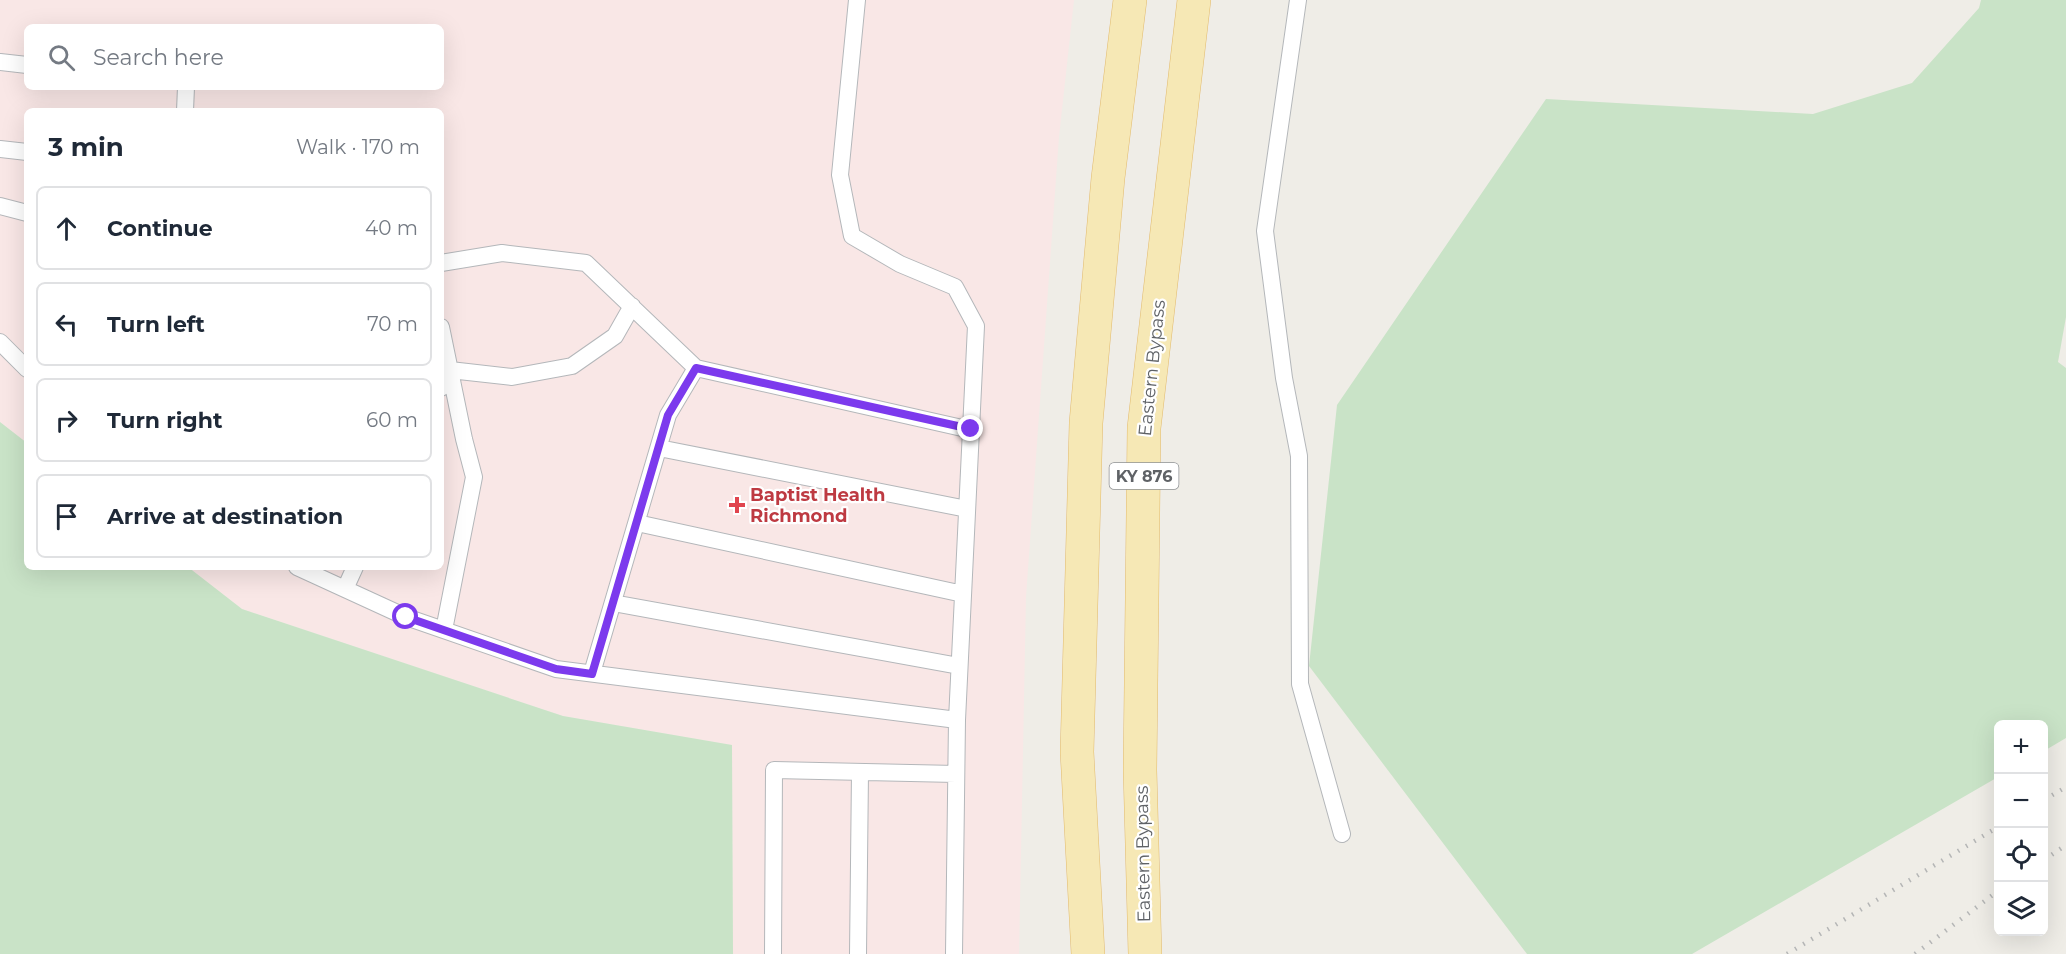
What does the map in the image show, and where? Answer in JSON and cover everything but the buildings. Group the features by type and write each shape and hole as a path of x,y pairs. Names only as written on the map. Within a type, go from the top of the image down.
{"main road":[{"name":"KY 876","path":"1088,954 1077,752 1086,423 1108,178 1130,0"},
{"name":"Eastern Bypass","path":"1145,954 1140,770 1144,428 1194,0"}],"lane":[{"path":"856,0 840,175 852,236 900,264 955,287 976,326 957,720 954,954"},
{"path":"1298,0 1266,231 1284,378 1299,456 1300,684 1342,834"},
{"path":"0,62 24,65"},
{"path":"185,108 186,90"},
{"path":"0,149 24,152"},
{"path":"0,206 24,212"},
{"path":"444,263 502,253 586,263 696,368 971,429"},
{"path":"450,370 512,377 572,366 615,336 632,306"},
{"path":"444,341 474,477 444,630"},
{"path":"0,342 24,366"},
{"path":"592,674 668,415 696,368"},
{"path":"444,382 450,370"},
{"path":"659,448 967,509"},
{"path":"637,523 963,594"},
{"path":"304,570 406,617 556,669 957,720"},
{"path":"345,589 354,570"},
{"path":"613,603 959,666"},
{"path":"772,954 774,770 956,774"},
{"path":"858,954 861,772"}],"shaded area":[{"name":"Baptist Health Richmond","path":"0,0 1074,0 1059,137 1026,597 1019,954 733,954 732,745 563,716 242,609 192,570 444,570 444,108 24,108 24,441 0,422"}],"green space":[{"path":"1981,0 2066,0 2066,317 2058,362 2066,368 2066,738 2048,749 2048,720 1994,720 1994,779 1692,954 1527,954 1309,666 1337,405 1546,99 1813,114 1912,83 1979,8"},
{"path":"0,422 24,441 24,570 192,570 242,609 563,716 732,745 733,954 0,954"}],"railway":[{"path":"2048,798 2066,787"},
{"path":"1787,954 1996,828"},
{"path":"2048,857 2066,845"},
{"path":"1915,954 1994,894"}],"place":[{"name":"Baptist Health Richmond","path":"737,505"}],"route":[{"path":"406,617 556,669 592,674 668,415 696,368 971,429"}]}
